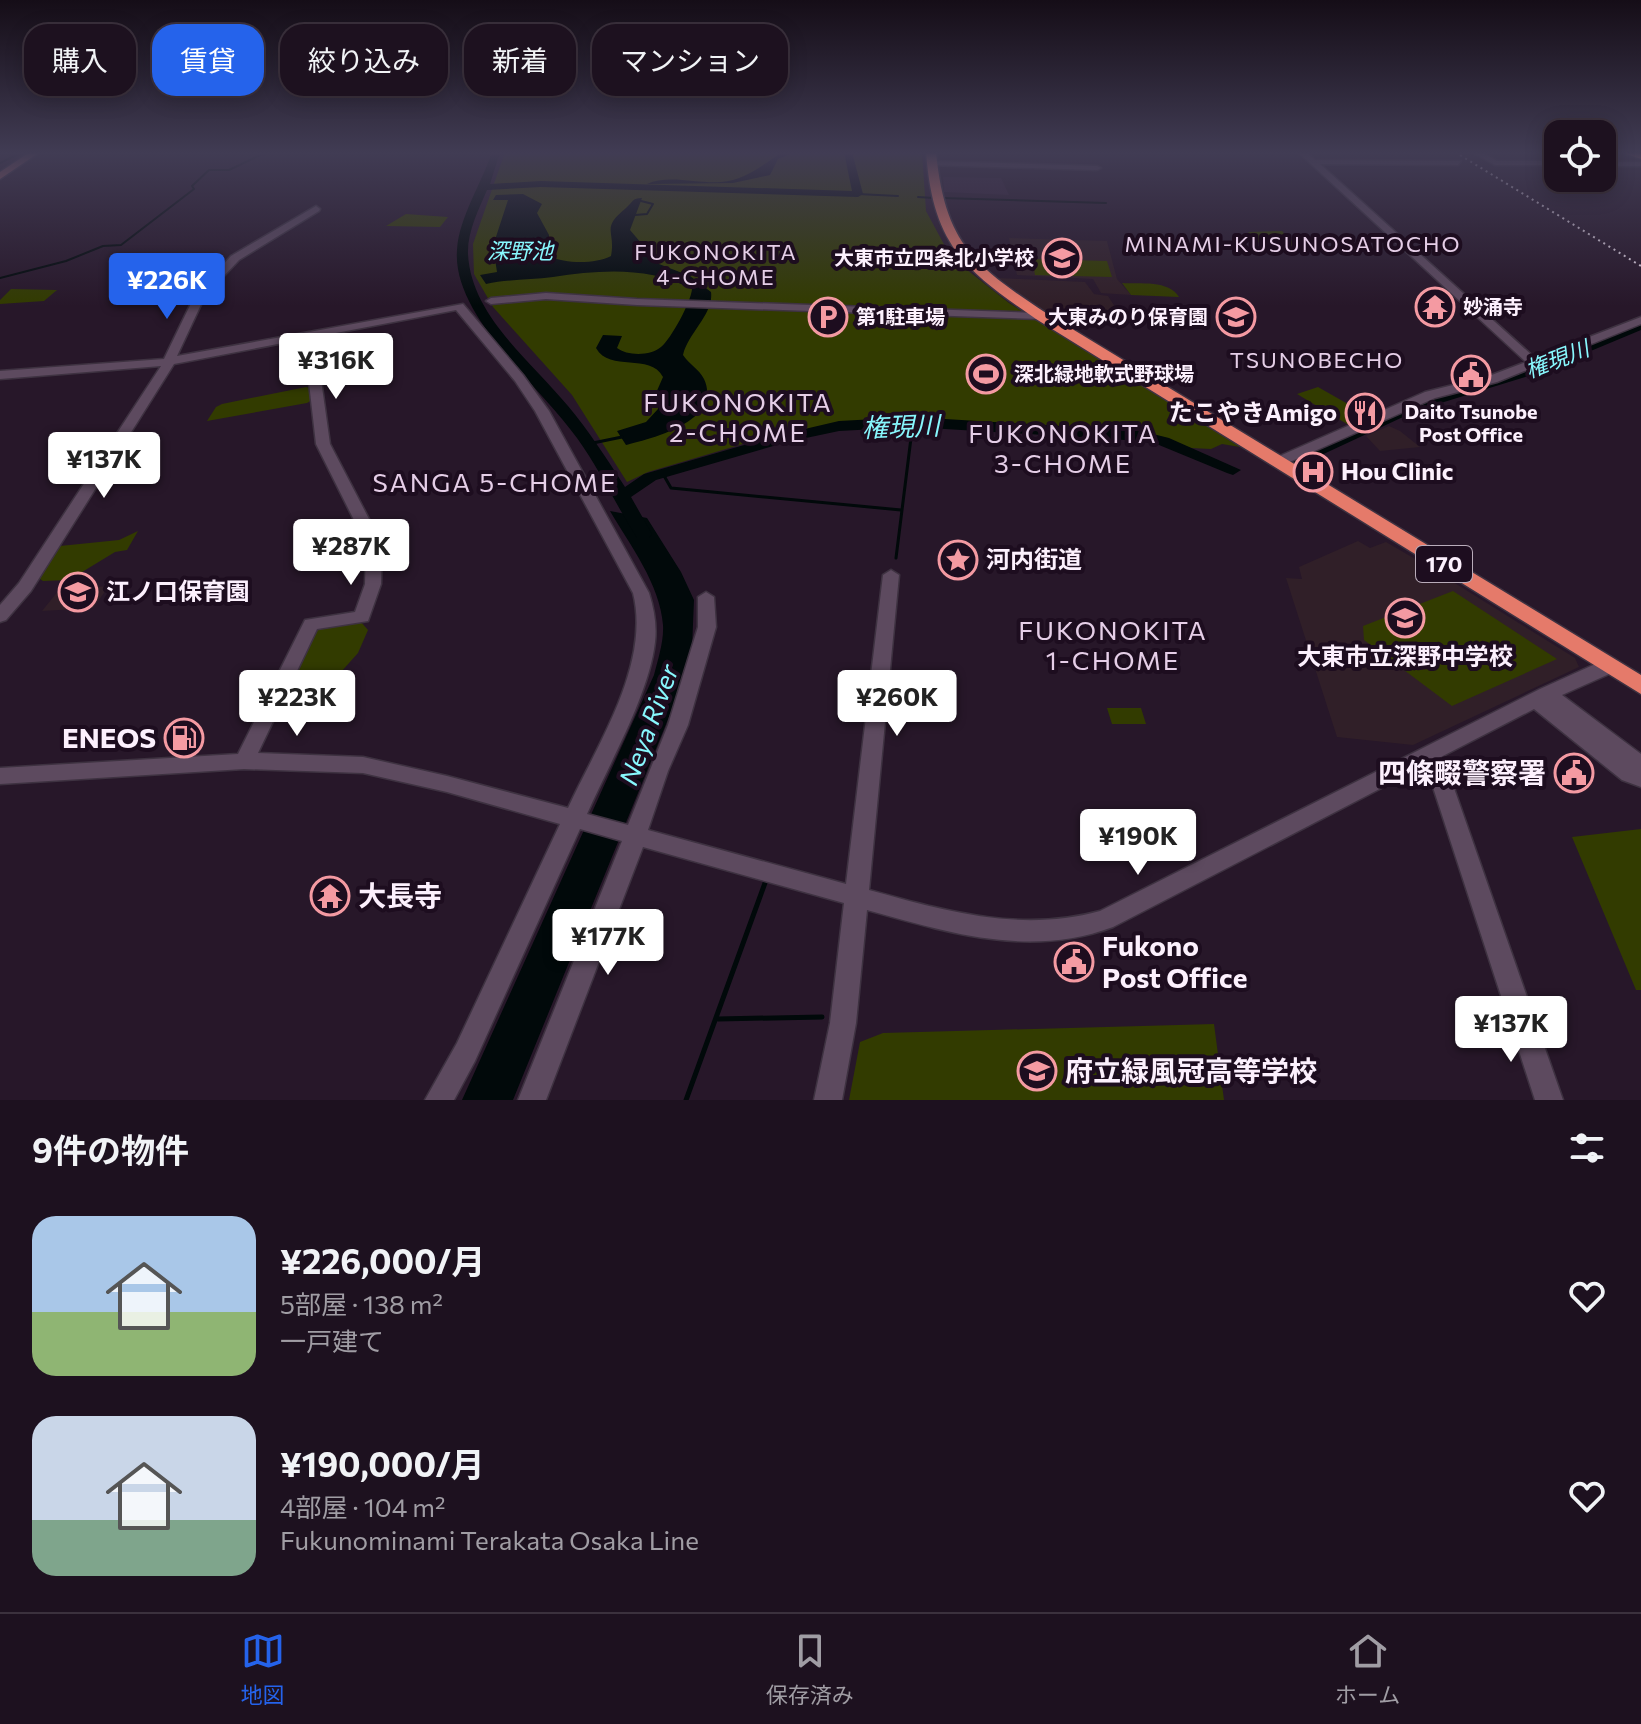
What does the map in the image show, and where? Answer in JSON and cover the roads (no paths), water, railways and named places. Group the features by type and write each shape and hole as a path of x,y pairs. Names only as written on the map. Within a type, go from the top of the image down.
{"highway":[{"name":"170","path":"937,203 942,224 964,255 992,282 1041,316 1641,686"}],"street":[{"path":"1358,203 1534,363"},
{"path":"0,616 25,587 167,362 207,286 235,258 316,209"},
{"path":"491,301 546,296 1041,316"},
{"path":"0,375 167,362 459,306 519,378 597,508 641,593 648,615 649,634 637,680 577,821 466,1052 439,1100"},
{"path":"1280,461 1401,407 1534,363 1641,320"},
{"path":"244,761 311,624 362,617 373,584 374,544 323,444 309,335"},
{"path":"828,1100 843,1023 891,575"},
{"path":"532,1100 629,834 678,725 707,627 706,597"},
{"path":"0,776 244,761 363,765 447,784 857,897 995,931 1037,934 1084,927 1105,920 1297,821 1424,760 1541,697 1609,666"},
{"path":"1541,697 1641,765"},
{"path":"1541,697 1629,774 1641,779"},
{"path":"1424,760 1438,771 1549,1100"}],"water":[{"name":"深野池","path":"507,203 541,203 537,213 549,235 549,256 580,262 611,256 613,221 630,203 640,203 630,230 659,264 690,276 711,292 709,308 683,355 704,379 707,394 704,406 695,416 668,432 626,445 617,431 646,422 658,409 656,393 663,377 649,365 611,360 596,348 603,335 622,336 617,348 633,354 657,350 675,329 692,289 658,276 624,272 486,284 480,275 497,272 493,246"},
{"name":"Neya River","path":"610,511 647,518 681,572 694,600 692,648 684,680 513,1100 462,1100 654,675 659,656 663,625 656,595 643,565"}],"waterway":[{"path":"0,278 66,261 103,246 121,245 175,203"},
{"name":"Neya River","path":"477,203 462,250 464,271 471,292 500,336 587,440 643,534"},
{"path":"635,215 647,214 653,204 650,203"},
{"name":"権現川","path":"1294,462 1413,407 1533,370 1641,325"},
{"path":"896,558 913,422"},
{"name":"権現川","path":"622,496 650,477 784,438 839,426 913,422 1141,436 1164,441 1233,470"},
{"path":"588,444 622,437"},
{"path":"663,474 671,488 901,510"},
{"path":"686,1100 765,883"},
{"path":"718,1019 822,1017"}],"railway":[{"path":"1539,203 1641,266"}],"place":[{"name":"大東市立四条北小学校","path":"1062,258"},
{"name":"妙涌寺","path":"1435,307"},
{"name":"第1駐車場","path":"828,317"},
{"name":"大東みのり保育園","path":"1236,317"},
{"name":"深北緑地軟式野球場","path":"986,374"},
{"name":"Daito Tsunobe Post Office","path":"1471,375"},
{"name":"たこやきAmigo","path":"1365,413"},
{"name":"Hou Clinic","path":"1313,472"},
{"name":"河内街道","path":"958,560"},
{"name":"江ノ口保育園","path":"78,592"},
{"name":"大東市立深野中学校","path":"1405,618"},
{"name":"ENEOS","path":"184,738"},
{"name":"四條畷警察署","path":"1574,773"},
{"name":"大長寺","path":"330,896"},
{"name":"Fukono Post Office","path":"1074,962"},
{"name":"府立緑風冠高等学校","path":"1037,1071"}],"district":[{"name":"MINAMI-KUSUNOSATOCHO","path":"1293,244"},
{"name":"FUKONOKITA 4-CHOME","path":"716,264"},
{"name":"TSUNOBECHO","path":"1317,360"},
{"name":"FUKONOKITA 2-CHOME","path":"738,418"},
{"name":"FUKONOKITA 3-CHOME","path":"1063,449"},
{"name":"SANGA 5-CHOME","path":"495,483"},
{"name":"FUKONOKITA 1-CHOME","path":"1113,646"}]}
